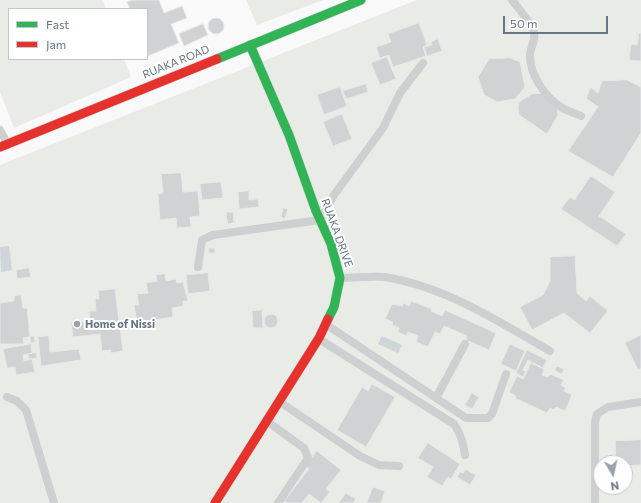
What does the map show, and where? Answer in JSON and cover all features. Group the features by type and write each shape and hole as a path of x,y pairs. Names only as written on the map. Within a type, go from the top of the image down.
{"street":[{"name":"RUAKA ROAD","path":"4,145 360,0"},
{"name":"RUAKA DRIVE","path":"215,503 319,338 334,307 340,278 331,244 320,220 289,135 250,45"}],"lane":[{"path":"512,0 533,30 534,36 530,53 530,67 540,85 561,107 581,116"},
{"path":"198,267 202,240 212,235 320,220 334,195 383,128 400,93 423,63"},
{"path":"0,130 4,145"},
{"path":"340,278 383,277 423,287 481,311 550,351"},
{"path":"325,323 466,418 488,418 492,414 506,374"},
{"path":"319,338 454,424 463,444 464,455"},
{"path":"436,398 465,344"},
{"path":"7,397 18,401 26,410 54,503"},
{"path":"280,402 360,456 379,465 400,466"},
{"path":"595,503 595,422 597,414 608,407 641,402"},
{"path":"267,421 304,448 308,458 278,503"}],"shaded area":[{"path":"0,0 103,0 106,8 8,8 8,60 124,60 131,77 14,128 0,92"},
{"path":"246,0 323,0 257,25"},
{"path":"417,0 641,0 641,503 0,503 0,165"},
{"path":"9,246 12,270 1,272 0,247"},
{"path":"382,336 402,345 398,353 378,344"}],"building":[{"path":"134,0 159,0 164,13 182,6 187,18 171,24 179,43 148,56 148,8 130,8 127,2"},
{"path":"213,18 219,18 224,23 222,32 219,34 213,34 208,29 208,23"},
{"path":"419,23 427,45 423,47 426,56 393,67 389,55 380,58 376,47 391,42 388,34"},
{"path":"203,24 208,35 184,46 179,34"},
{"path":"639,33 641,33 641,61 629,60 631,44 637,45"},
{"path":"438,39 442,51 427,56 424,47 432,45 431,42"},
{"path":"387,57 396,79 380,85 371,63"},
{"path":"510,58 520,62 525,87 515,99 498,102 484,95 478,77 489,59"},
{"path":"627,80 641,87 641,133 613,177 568,151 598,107 586,98 591,87 598,93 602,81"},
{"path":"366,84 368,92 346,99 343,91"},
{"path":"340,87 347,106 324,115 317,95"},
{"path":"546,93 556,103 558,115 547,134 519,115 518,108 519,102 532,94"},
{"path":"342,114 352,139 333,146 323,122"},
{"path":"181,173 183,192 198,191 200,216 190,217 191,227 177,228 176,218 160,220 158,194 163,193 161,174"},
{"path":"591,176 615,192 599,216 626,234 617,246 561,209 570,197 574,200"},
{"path":"221,182 223,198 202,200 200,184"},
{"path":"249,191 249,200 258,199 259,207 239,209 238,192"},
{"path":"283,208 288,209 285,219 281,217"},
{"path":"226,212 233,212 234,223 228,224"},
{"path":"209,248 215,248 215,253 209,253"},
{"path":"575,256 577,293 586,301 590,296 608,311 590,333 564,313 532,330 520,307 543,295 550,281 550,257"},
{"path":"29,268 31,277 17,279 16,270"},
{"path":"208,273 210,291 188,294 186,275"},
{"path":"165,274 166,281 176,279 177,283 183,282 188,301 183,301 183,306 172,308 173,317 137,323 134,305 139,305 137,294 148,293 146,283 157,281 156,275"},
{"path":"115,289 123,351 111,353 111,350 102,351 100,334 73,337 71,323 90,321 89,311 96,311 95,299 99,299 98,291"},
{"path":"21,295 23,308 27,308 30,337 23,338 24,344 0,344 0,303 14,301 14,296"},
{"path":"411,301 432,309 431,311 442,316 445,310 496,333 489,350 466,340 467,336 444,326 440,334 435,332 428,347 416,342 418,336 408,332 406,336 398,332 399,328 392,325 393,322 385,319 392,304 402,306 403,303 409,306"},
{"path":"262,310 263,328 253,328 252,311"},
{"path":"271,314 276,316 278,321 276,326 271,328 266,326 264,321 266,316"},
{"path":"641,335 641,368 638,370 625,343"},
{"path":"30,336 34,336 35,342 31,343"},
{"path":"49,336 50,352 79,349 81,360 41,366 38,337"},
{"path":"31,344 32,353 23,355 24,361 32,359 35,372 16,375 15,367 7,368 3,349"},
{"path":"510,344 525,351 516,371 501,364"},
{"path":"527,350 547,360 543,368 528,360 523,370 526,371 523,377 516,373"},
{"path":"36,353 37,358 29,359 28,354"},
{"path":"531,363 544,369 542,375 548,377 550,374 564,380 561,385 566,388 564,391 572,395 565,411 556,407 554,410 550,408 547,413 515,398 516,396 509,392 517,376 523,379"},
{"path":"557,366 564,369 562,374 555,371"},
{"path":"372,384 395,397 366,447 337,430 362,387 368,391"},
{"path":"472,393 479,397 472,409 465,405"},
{"path":"641,440 641,465 633,466 633,455 616,455 615,441"},
{"path":"428,443 460,464 451,479 448,477 442,486 427,477 433,467 418,458"},
{"path":"317,451 341,470 326,489 330,492 321,503 309,494 302,503 287,503 284,501 309,469 305,466"},
{"path":"465,469 476,475 470,485 457,477 460,472 463,473"},
{"path":"373,487 385,491 381,503 367,503"},
{"path":"346,493 356,499 353,503 339,503"}],"traffic: fast":[{"path":"217,59 361,0"},
{"path":"250,45 289,135 316,211 331,244 340,278 334,307 328,319"}],"traffic: jam":[{"path":"0,147 217,59"},
{"path":"215,503 319,338 328,319"}],"place":[{"name":"Home of Nissi","path":"77,324"}]}
